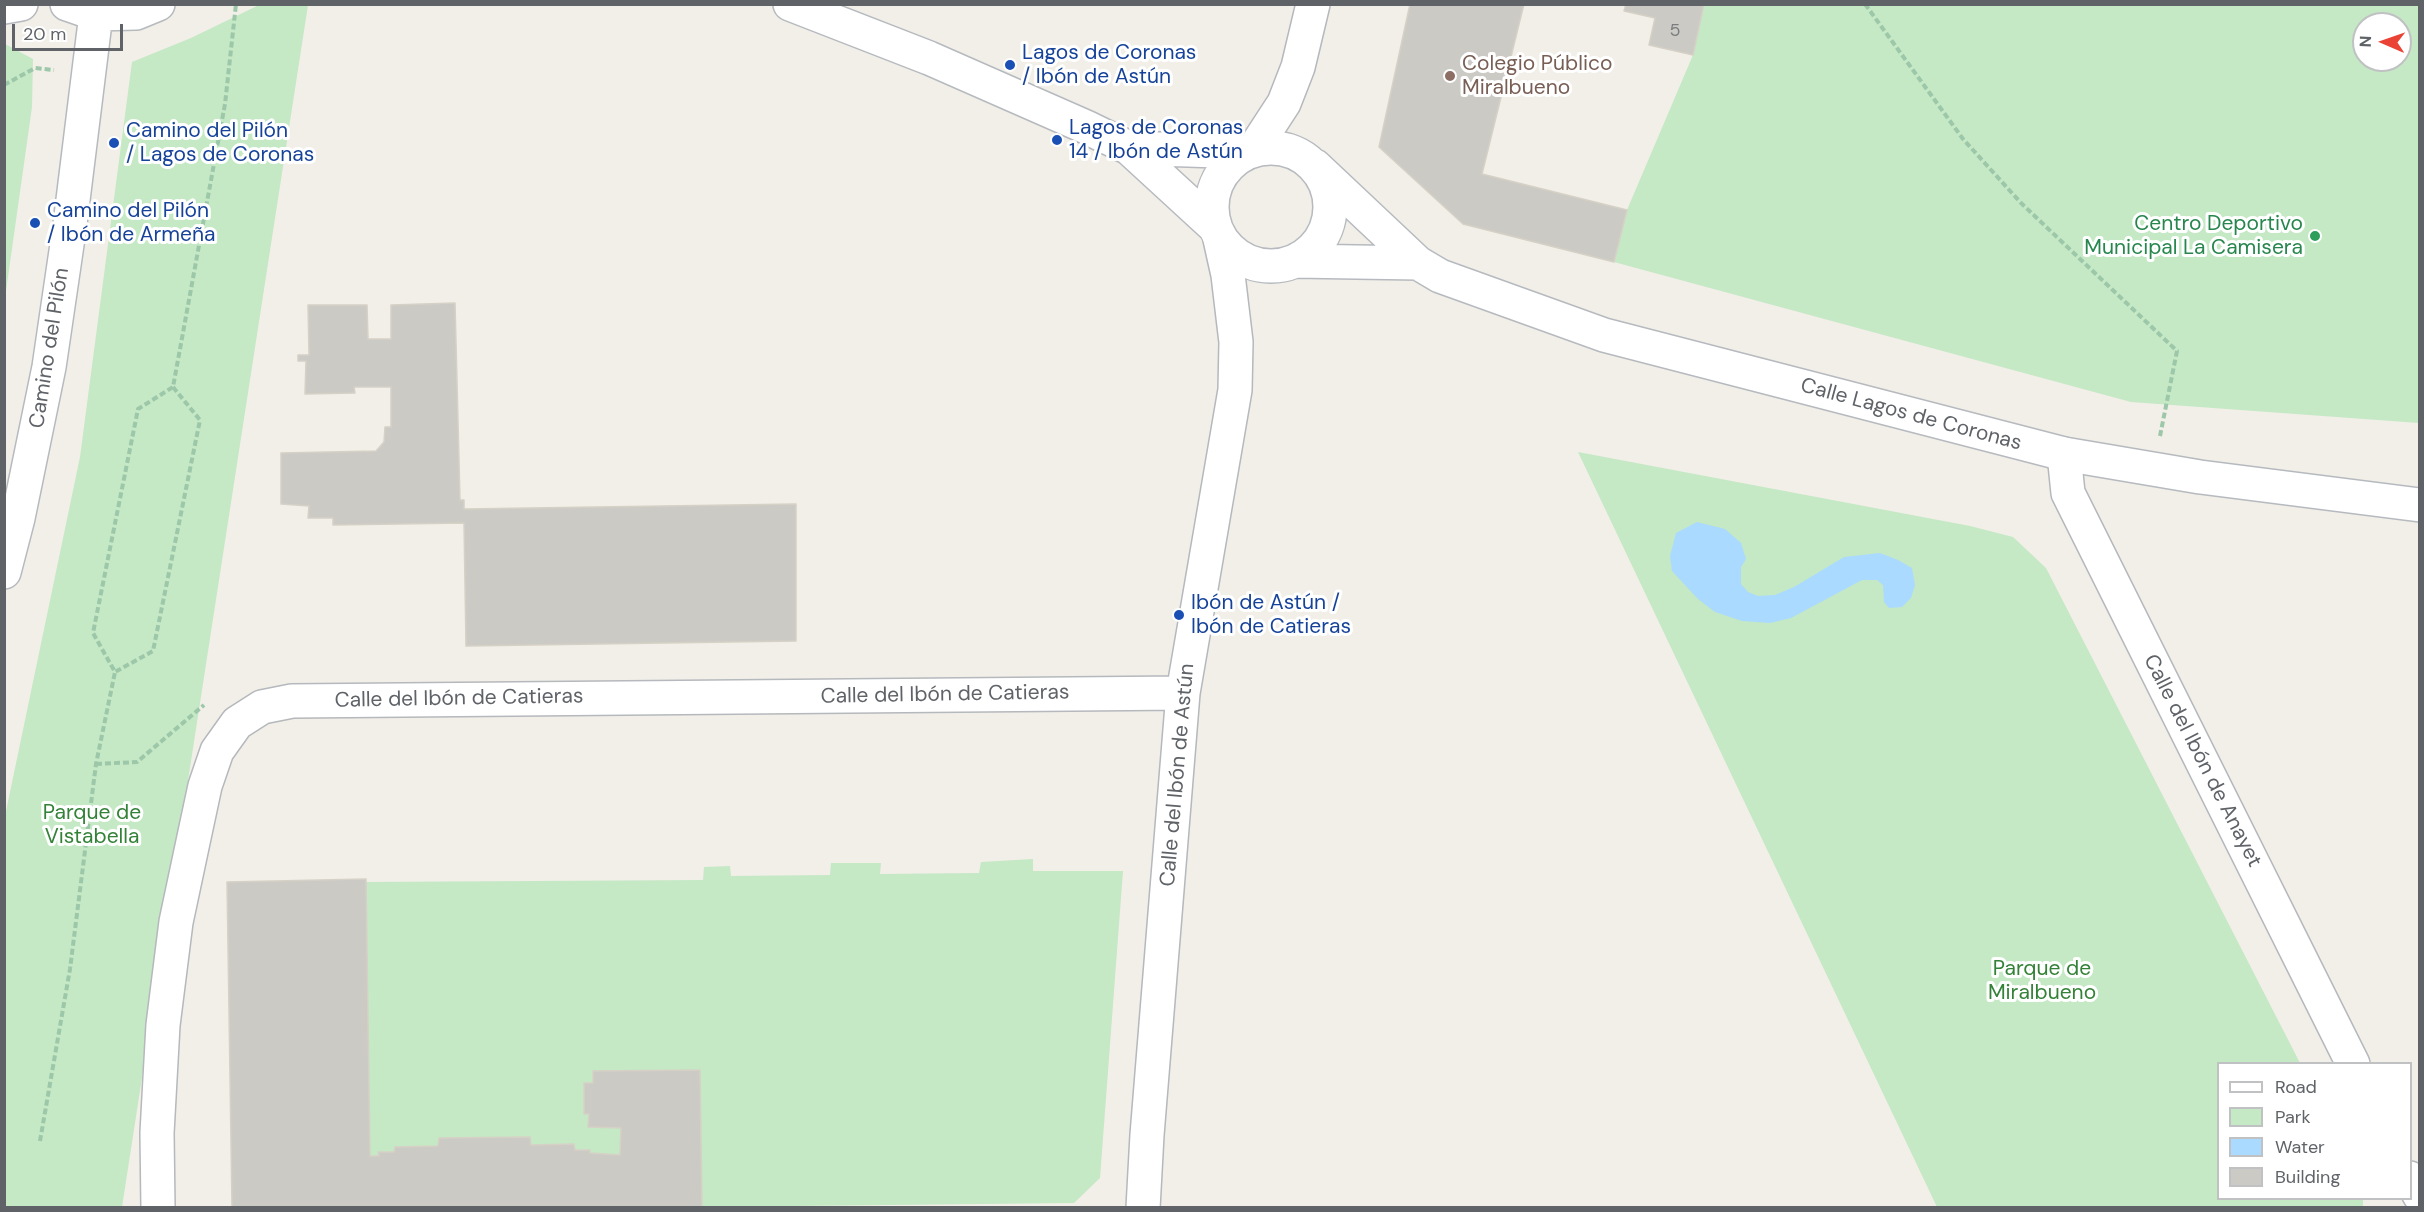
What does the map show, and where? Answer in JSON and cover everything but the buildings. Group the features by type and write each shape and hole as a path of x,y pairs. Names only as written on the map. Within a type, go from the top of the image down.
{"street":[{"path":"4,7 21,4"},
{"path":"81,9 135,13 158,4"},
{"path":"790,4 929,58 1086,126 1129,148 1218,233 1231,252 1246,261 1262,266 1279,266 1295,261 1308,253 1319,241 1327,227 1330,211 1329,194 1323,180 1315,166 1286,149 1270,147 1250,150 1129,148"},
{"path":"1218,233 1211,210 1213,191 1220,175 1232,161 1250,150 1284,103 1298,67 1313,4"},
{"name":"Camino del Pilón","path":"4,572 18,518 49,367 90,74 81,9"},
{"name":"Calle Lagos de Coronas","path":"1315,166 1418,264 1440,276 1604,335 2064,454 2153,469 2420,505"},
{"name":"Calle del Ibón de Astún","path":"1143,1208 1183,693 1235,390 1236,342 1228,275 1218,233"},
{"name":"Calle Lagos de Coronas","path":"1295,261 1418,264"},
{"name":"Calle del Ibón de Anayet","path":"2064,454 2068,493 2352,1062"},
{"name":"Calle del Ibón de Catieras","path":"158,1208 157,1133 163,1025 176,922 205,786 217,751 237,723 262,707 292,701 1183,693"},
{"path":"2412,1182 2420,1196"}],"path":[{"path":"40,1141 70,969 96,764 115,672 93,633 138,409 173,387 225,104 236,4"},
{"path":"1864,4 1963,139 2021,202 2177,351 2153,469"},
{"path":"4,85 35,68 90,74"},
{"path":"115,672 153,651 156,639 200,420 173,387"},
{"path":"96,764 137,762 199,708 218,699 237,723"}],"green space":[{"name":"Parque de Vistabella","path":"259,5 308,5 122,1207 5,1208 5,816 80,457 132,62 191,38"},
{"path":"1704,5 2419,5 2419,423 2131,402 1614,262 1627,210 1693,55"},
{"path":"5,44 33,59 32,107 5,298"},
{"name":"Parque de Miralbueno","path":"1578,452 1970,526 2013,537 2046,568 2299,1062 2217,1062 2217,1200 2363,1200 2363,1207 1937,1207"},
{"path":"1033,859 1033,871 1123,871 1100,1178 1074,1203 702,1207 700,1070 593,1071 593,1083 584,1083 584,1113 589,1114 588,1127 621,1128 620,1155 575,1150 574,1144 531,1145 529,1137 440,1138 438,1146 395,1147 394,1152 370,1156 366,882 703,880 704,867 730,866 731,876 830,875 831,863 881,863 880,874 979,873 981,862"}],"water":[{"path":"1697,522 1725,529 1741,543 1746,559 1741,567 1741,584 1748,592 1758,596 1775,595 1794,587 1844,557 1880,553 1912,568 1915,585 1911,598 1902,607 1889,608 1884,602 1883,585 1877,580 1862,580 1791,618 1770,623 1742,621 1715,612 1698,599 1672,571 1670,556 1676,533"}],"place":[{"name":"Lagos de Coronas / Ibón de Astún","path":"1010,65"},
{"name":"Colegio Público Miralbueno","path":"1450,76"},
{"name":"Lagos de Coronas 14 / Ibón de Astún","path":"1057,140"},
{"name":"Camino del Pilón / Lagos de Coronas","path":"114,143"},
{"name":"Camino del Pilón / Ibón de Armeña","path":"35,223"},
{"name":"Centro Deportivo Municipal La Camisera","path":"2315,236"},
{"name":"Ibón de Astún / Ibón de Catieras","path":"1179,615"}]}
